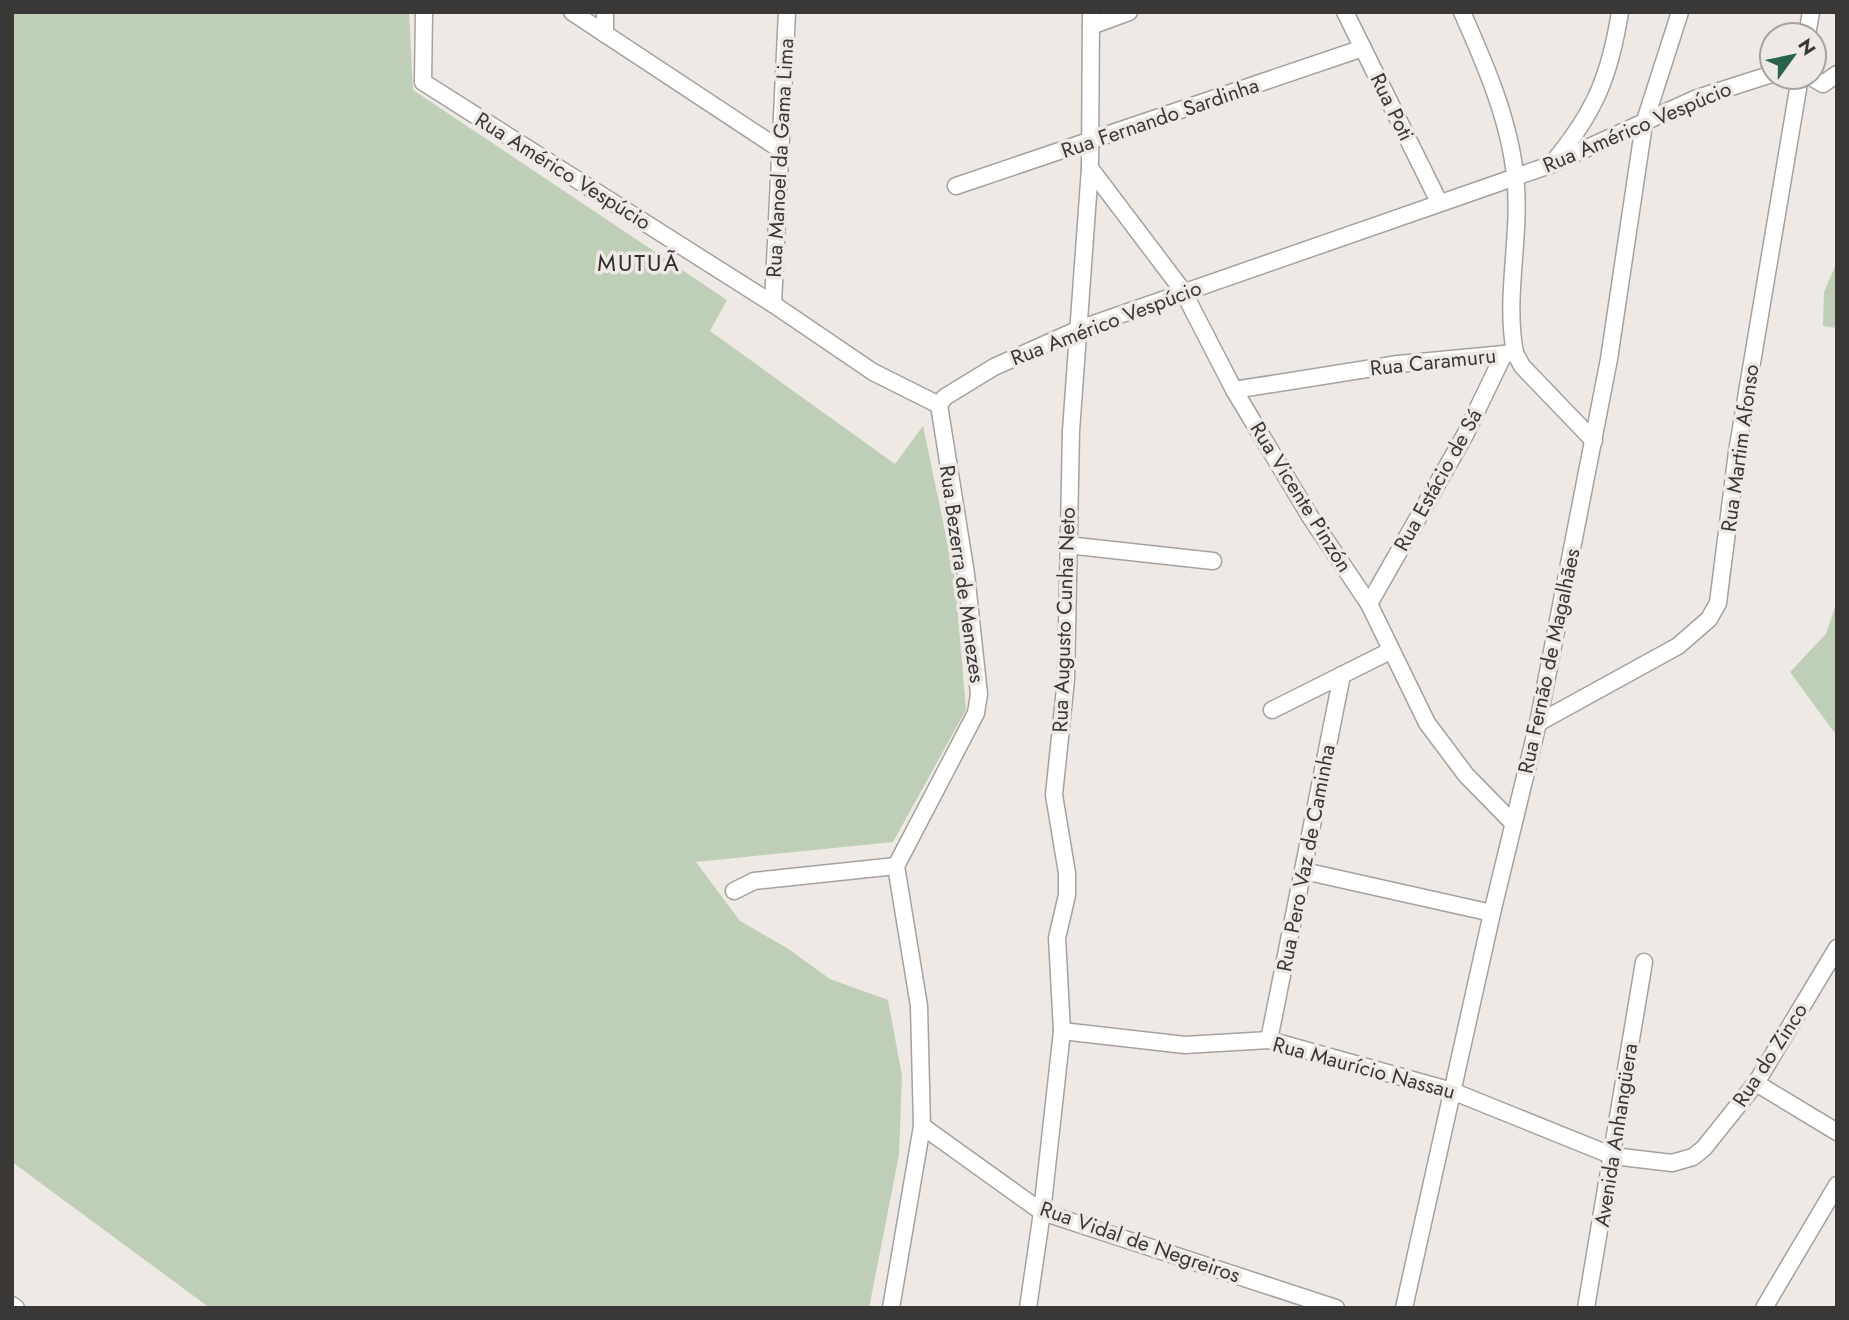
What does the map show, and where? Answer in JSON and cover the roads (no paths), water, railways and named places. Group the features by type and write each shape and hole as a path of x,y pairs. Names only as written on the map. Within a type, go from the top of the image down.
{"street":[{"name":"Rua Américo Vespúcio","path":"424,12 423,82 773,304 873,372 939,405 945,397 994,367 1079,329 1550,165 1697,98 1758,78"},
{"path":"572,12 781,150"},
{"path":"605,12 605,34"},
{"name":"Rua Manoel da Gama Lima","path":"773,304 787,12"},
{"path":"1091,19 1129,12"},
{"name":"Rua Poti","path":"1345,12 1439,202"},
{"path":"1462,12 1494,91 1507,132 1516,177 1509,354"},
{"path":"1550,165 1586,120 1602,90 1620,12"},
{"name":"Rua Fernão de Magalhães","path":"1404,1308 1492,913 1538,723 1594,441 1644,124 1680,12"},
{"name":"Rua Augusto Cunha Neto","path":"1027,1308 1042,1212 1062,1031 1057,938 1067,895 1067,873 1054,795 1066,679 1067,545 1090,168 1091,19"},
{"name":"Rua Fernando Sardinha","path":"956,186 1363,48"},
{"name":"Rua Martim Afonso","path":"1538,723 1678,646 1709,619 1718,603 1737,452 1798,91"},
{"name":"Rua Vicente Pinzón","path":"1090,168 1184,292 1234,390 1311,518 1368,604 1427,723 1446,750 1513,823"},
{"name":"Rua Caramuru","path":"1234,390 1398,364 1509,354 1594,441"},
{"name":"Rua Estácio de Sá","path":"1368,604 1509,354"},
{"name":"Rua Bezerra de Menezes","path":"891,1308 922,1126 918,995 897,889 896,866 908,838 976,713 979,694 966,573 939,405"},
{"path":"1067,545 1213,561"},
{"path":"1272,710 1390,652"},
{"name":"Rua Pero Vaz de Caminha","path":"1269,1040 1342,675"},
{"path":"734,891 754,881 896,866"},
{"path":"1304,871 1492,913"},
{"name":"Rua do Zinco","path":"1613,1156 1672,1163 1693,1157 1704,1148 1756,1083 1837,948"},
{"name":"Avenida Anhangüera","path":"1586,1308 1644,962"},
{"name":"Rua Maurício Nassau","path":"1062,1031 1185,1045 1269,1040 1385,1070 1452,1091 1613,1156"},
{"path":"1756,1083 1837,1132"},
{"name":"Rua Vidal de Negreiros","path":"922,1126 1042,1212 1336,1308"},
{"path":"1764,1308 1837,1185"}],"district":[{"name":"MUTUÃ","path":"639,263"}]}
